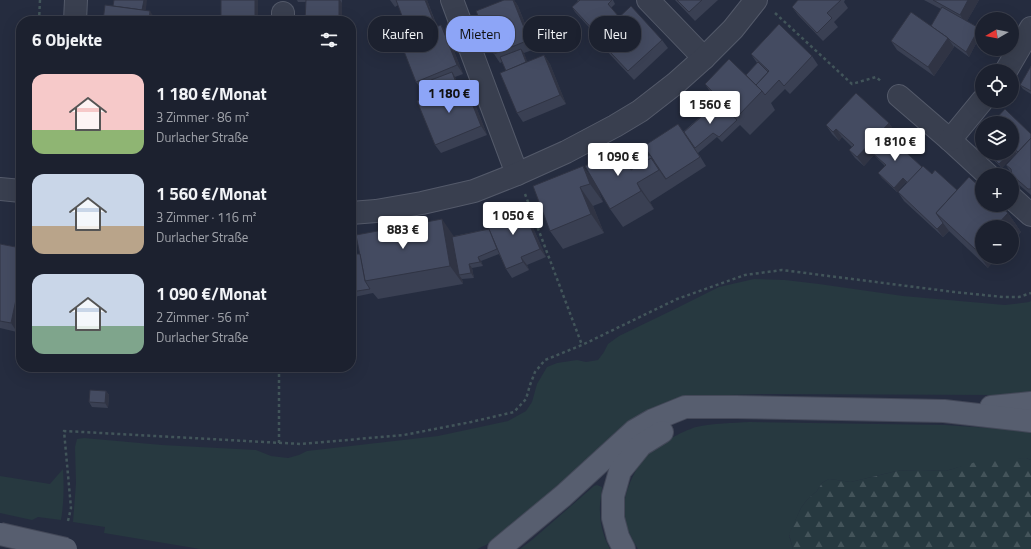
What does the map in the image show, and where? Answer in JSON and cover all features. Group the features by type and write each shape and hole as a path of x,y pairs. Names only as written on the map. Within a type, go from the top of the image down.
{"main road":[{"path":"944,411 1031,403"},
{"path":"499,549 563,496 634,431 653,420 685,407 944,411 1031,421"},
{"path":"624,549 618,537 613,518 613,496 620,471 641,445 677,423 736,407"},
{"path":"0,534 66,549"}],"street":[{"path":"75,16 76,0"},
{"path":"452,0 517,174"},
{"path":"648,0 704,58"},
{"path":"356,212 429,201 474,191 566,152 634,115 676,84 733,29 764,5"},
{"path":"1010,64 1031,28"},
{"path":"899,96 980,168"},
{"path":"950,140 976,108"},
{"path":"0,189 16,191"},
{"path":"1019,205 1031,216"}],"path":[{"path":"39,16 40,0"},
{"path":"764,5 852,84 876,77 899,96"},
{"path":"517,174 582,346"},
{"path":"68,521 70,508 64,432 301,444 404,435 471,422 514,412 526,399 535,372 545,360 582,346 677,299 745,275 782,270 1003,297 1019,297 1031,293"},
{"path":"279,372 279,443"}],"green space":[{"path":"754,279 785,280 903,296 1005,305 1031,301 1031,394 767,394 730,395 696,400 486,545 477,549 200,549 104,533 105,527 73,522 76,483 75,447 77,439 84,438 162,445 256,450 271,456 288,458 307,451 438,436 508,421 526,411 532,402 537,384 547,367 557,363 577,360 586,362 598,360 608,344 619,336 719,287"},
{"path":"750,422 945,425 1031,431 1031,460 1026,458 960,467 946,471 897,471 851,482 829,479 822,483 817,491 801,508 789,535 793,549 638,549 627,527 624,505 634,473 648,454 671,438 696,427"},
{"path":"1026,458 1031,460 1031,549 793,549 789,534 801,508 817,491 822,483 829,479 851,482 897,471 946,471 982,460"},
{"path":"63,469 64,495 61,520 38,517 32,520 0,513 0,476 50,484"},
{"path":"597,485 602,487 600,506 601,522 604,536 610,549 520,549 594,486"}],"building":[{"path":"114,0 144,0 142,10 113,6"},
{"path":"221,0 255,0 255,16 221,16"},
{"path":"306,0 339,0 339,16 305,16"},
{"path":"396,0 425,0 432,16 402,16"},
{"path":"504,0 513,0 523,25 523,42 515,46 515,16 478,16 476,11"},
{"path":"580,0 612,0 608,4 618,16 589,16 589,25 572,7"},
{"path":"677,0 702,0 689,12"},
{"path":"798,0 841,0 827,13 832,18 817,33 792,7"},
{"path":"933,0 968,0 960,15"},
{"path":"105,5 150,11 150,16 104,16"},
{"path":"631,6 640,16 620,16"},
{"path":"942,7 975,26 975,35 966,52 931,26"},
{"path":"911,12 948,38 928,67 891,41"},
{"path":"641,17 662,40 628,71 610,52 641,52"},
{"path":"779,24 812,56 784,86 779,80 765,95 756,85 769,71 751,54"},
{"path":"441,25 446,38 446,52 452,52 457,65 416,82 404,52 438,52 438,26"},
{"path":"521,49 526,62 506,71 500,57"},
{"path":"544,55 560,95 517,113 500,73"},
{"path":"729,59 762,91 737,117 705,84"},
{"path":"758,62 768,72 756,85 746,75"},
{"path":"1031,66 1031,91 1020,85"},
{"path":"452,72 457,85 437,94 431,80"},
{"path":"464,83 481,126 435,145 417,101"},
{"path":"856,93 889,123 857,157 849,150 854,145 836,129 833,132 826,125"},
{"path":"718,102 737,120 719,137 713,133 695,148 684,132"},
{"path":"1005,109 1012,116 998,116"},
{"path":"1019,122 1031,134 1031,138 1019,151"},
{"path":"678,124 700,157 666,179 644,146"},
{"path":"886,134 922,167 908,183 903,178 894,188 878,173 886,165 870,151"},
{"path":"1031,138 1031,189 1028,189 1019,181 1019,168 1010,168 1006,165 1011,160 1019,160 1019,151"},
{"path":"617,147 631,170 651,158 659,170 637,183 641,191 610,209 585,166"},
{"path":"650,155 654,161 651,158 632,169 631,166"},
{"path":"995,160 1003,160 999,164"},
{"path":"583,166 590,184 580,187 591,214 550,231 533,186"},
{"path":"923,166 932,174 935,170 957,190 936,213 943,223 937,229 898,192"},
{"path":"969,177 975,183 975,212 1008,213 1002,220 975,220 975,249 936,213"},
{"path":"521,205 540,249 521,257 523,262 506,269 485,220"},
{"path":"442,219 450,266 365,281 356,235"},
{"path":"489,229 497,249 478,257 480,262 469,264 471,273 459,275 452,237"},
{"path":"0,244 16,247 16,300 11,323 0,321"},
{"path":"356,254 360,254 365,281 370,289 356,291"},
{"path":"90,390 106,391 105,403 89,402"}]}
